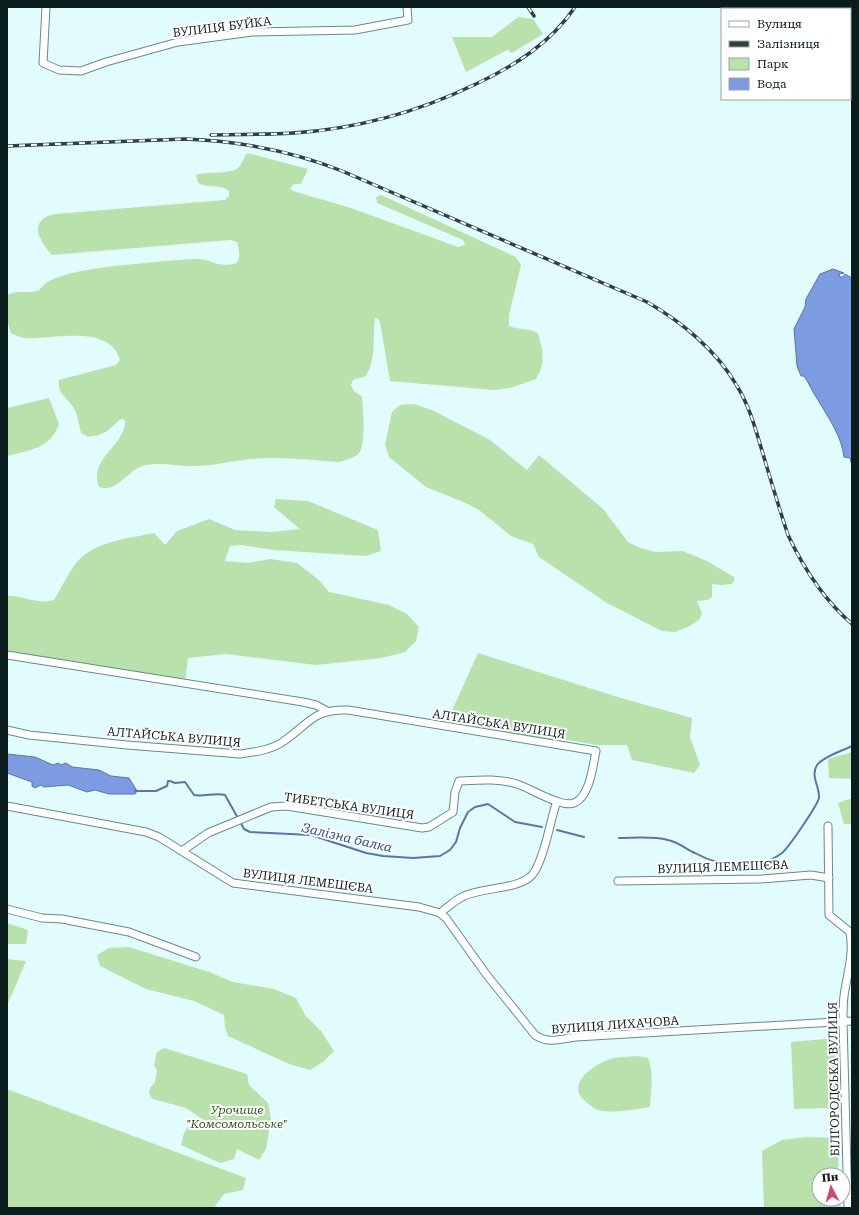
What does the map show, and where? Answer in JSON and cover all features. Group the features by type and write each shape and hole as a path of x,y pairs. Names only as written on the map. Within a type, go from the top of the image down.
{"street":[{"name":"ВУЛИЦЯ БУЙКА","path":"46,7 43,63 59,70 81,71 106,62 178,42 252,32 355,30 408,20 407,7"},
{"name":"АЛТАЙСЬКА ВУЛИЦЯ","path":"7,655 303,702 316,705 327,711"},
{"name":"АЛТАЙСЬКА ВУЛИЦЯ","path":"7,730 29,735 240,754 258,752 283,742 317,714 327,711 348,710 596,751"},
{"name":"ТИБЕТСЬКА ВУЛИЦЯ","path":"182,851 208,833 271,807 287,806 422,828 429,827 453,812 455,792 459,781 488,779 516,783 556,801 567,804 574,803 579,800 588,784 596,751"},
{"path":"440,913 462,897 483,889 514,885 525,881 535,872 544,851 556,801"},
{"name":"ВУЛИЦЯ ЛЕМЕШЄВА","path":"7,806 146,832 182,851 233,883 420,907 440,913"},
{"path":"828,826 830,915 847,926"},
{"name":"ВУЛИЦЯ ЛЕМЕШЄВА","path":"618,881 761,879 811,875 828,878"},
{"path":"7,909 42,918 62,919 130,932 196,957"},
{"name":"ВУЛИЦЯ ЛИХАЧОВА","path":"440,913 446,918 486,974 535,1034 543,1040 550,1041 576,1037 852,1021"},
{"name":"БІЛГОРОДСЬКА ВУЛИЦЯ","path":"847,926 850,932 852,953 844,996 842,1021 848,1208"}],"green space":[{"path":"746,7 848,7 848,8"},
{"path":"518,17 533,19 543,34 512,53 507,50 466,72 452,37 492,37"},
{"path":"851,43 852,44 852,99 851,98"},
{"path":"247,153 308,169 301,184 294,184 290,188 293,191 351,208 458,247 465,245 463,240 377,203 376,197 381,195 516,257 521,265 509,315 509,326 531,330 538,333 543,357 536,379 510,388 494,390 390,381 380,322 377,318 375,319 374,327 372,362 366,376 353,380 351,385 354,391 362,397 364,426 361,449 355,456 339,462 272,458 250,459 202,466 156,464 143,466 137,469 112,487 99,487 97,477 99,468 103,460 120,438 124,429 125,420 121,419 99,435 88,437 81,433 75,410 61,392 59,380 116,365 120,360 114,348 104,341 91,337 62,336 23,338 11,333 7,320 7,295 16,292 32,292 40,289 46,283 56,278 99,268 191,259 202,259 224,265 237,263 239,250 237,242 231,240 52,255 43,244 38,232 38,226 46,217 55,214 225,200 229,196 229,191 198,183 196,175 225,172 236,169 239,167"},
{"path":"49,398 59,424 50,439 45,444 31,450 7,456 7,408"},
{"path":"414,404 432,410 490,440 527,470 539,455 603,509 628,542 640,548 656,552 683,551 707,561 734,577 734,581 731,584 712,584 712,597 708,600 697,601 702,613 699,620 688,627 675,632 662,631 607,603 539,557 533,544 511,536 479,510 468,504 426,487 389,457 385,444 392,412 400,405"},
{"path":"276,499 308,501 378,530 381,551 366,556 274,550 241,545 230,546 225,561 248,563 270,559 297,563 319,580 329,592 389,605 407,614 419,627 416,641 405,652 382,658 316,665 226,654 188,658 185,682 7,653 7,596 36,601 54,600 68,574 81,558 100,546 121,539 154,533 165,545 177,531 209,519 235,530 272,532 300,529 274,507"},
{"path":"478,653 621,698 692,718 690,737 700,765 694,773 632,760 627,745 597,745 562,739 543,742 455,723 450,715"},
{"path":"852,752 852,779 829,778 828,759"},
{"path":"852,798 852,824 844,824 838,803"},
{"path":"7,923 28,930 26,944 7,944"},
{"path":"129,947 209,972 233,982 274,989 296,998 305,1015 321,1031 334,1051 323,1062 310,1070 289,1064 228,1036 225,1027 224,1015 194,1001 146,989 100,966 97,955 109,948"},
{"path":"7,959 26,961 7,1006"},
{"path":"837,1038 840,1103 827,1108 794,1109 791,1042"},
{"name":"Урочище \"Комсомольське\"","path":"164,1048 247,1074 249,1085 268,1103 271,1119 266,1149 259,1160 237,1149 234,1159 220,1163 181,1145 184,1133 188,1127 201,1129 204,1120 186,1108 153,1099 149,1094 150,1088 155,1082 157,1070 154,1065 157,1052"},
{"path":"638,1056 648,1058 650,1064 652,1082 650,1107 621,1111 601,1111 585,1101 580,1095 578,1089 579,1083 588,1071 601,1063 612,1059"},
{"name":"Урочище \"Комсомольське\"","path":"7,1089 246,1178 243,1190 224,1194 214,1208 7,1208"},
{"path":"806,1137 839,1138 838,1167 811,1167 811,1207 841,1208 764,1208 762,1151 782,1140"}],"water":[{"path":"833,269 844,273 839,274 840,277 843,277 845,274 852,278 852,466 850,458 844,457 838,435 830,420 804,376 801,376 797,366 794,329 805,307 806,299 820,274"},
{"path":"7,754 35,757 53,765 58,763 61,765 66,763 72,767 99,770 111,776 129,778 137,791 135,794 109,794 95,790 87,792 68,785 44,787 41,785 35,788 32,786 32,782 7,773"}],"waterway":[{"name":"Залізна балка","path":"619,838 650,838 668,840 716,862 731,865 754,865 769,860 779,855 786,849 817,802 819,794 814,773 817,765 829,756 852,746"},
{"name":"Залізна балка","path":"135,791 156,791 167,786 168,781 175,783 185,782 194,795 225,795 244,829 250,832 311,835 366,853 383,856 413,858 440,856 450,850 456,842 460,828 468,812 475,807 488,804 515,822 542,827"},
{"path":"557,830 584,837"}],"railway":[{"path":"528,7 534,16"},
{"path":"211,135 283,134 340,128 387,118 432,103 476,84 518,61 555,32 575,7"},
{"path":"7,146 185,139 225,142 265,148 304,158 342,171 647,302 686,328 698,338 729,373 746,402 788,535 808,572 832,605 852,624"}]}
